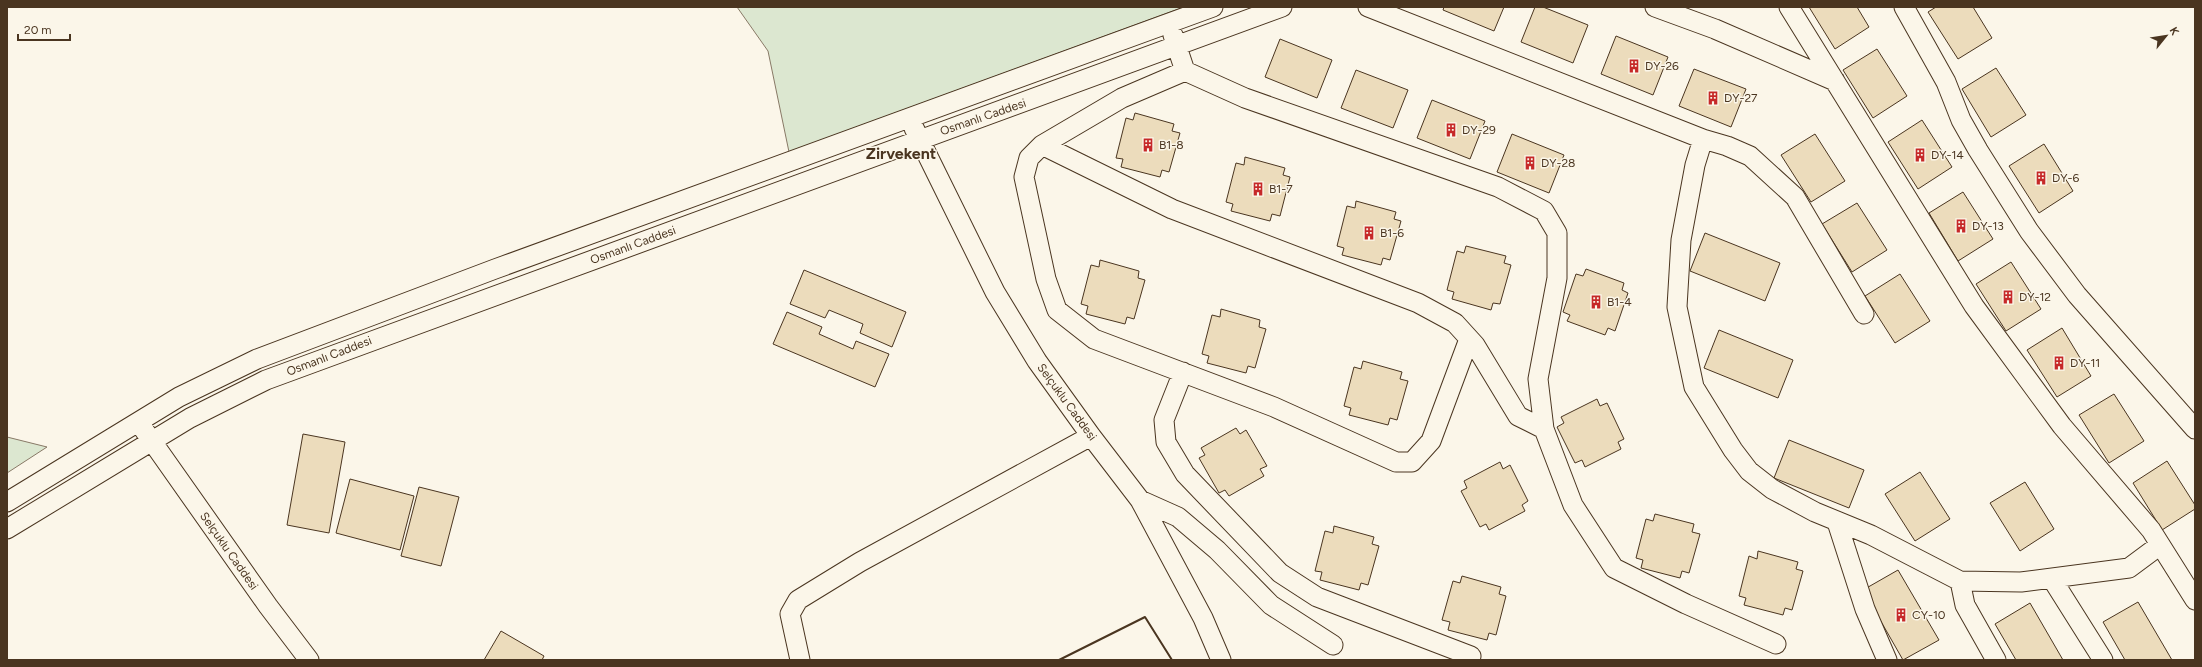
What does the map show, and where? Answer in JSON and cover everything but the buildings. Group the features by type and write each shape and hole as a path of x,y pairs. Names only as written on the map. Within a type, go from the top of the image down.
{"street":[{"name":"Osmanlı Caddesi","path":"7,502 179,397 257,358 378,312 1214,7"},
{"name":"Osmanlı Caddesi","path":"7,529 152,441 222,402 273,378 1282,7"},
{"path":"1368,7 1400,21 1750,156 1795,197 1864,314"},
{"path":"1655,7 1715,29 1836,81"},
{"path":"1789,7 1974,306 2062,426 2151,530 2195,600"},
{"path":"1904,7 1946,82 1953,102 1968,132 2029,232 2077,295 2195,429"},
{"path":"1168,24 1185,71"},
{"path":"1469,339 1432,441 1412,462 1396,462 1274,407 1094,339 1057,310 1046,279 1024,177 1029,158 1042,145 1122,98 1185,71 1245,98 1498,187 1544,211 1557,233 1557,256 1556,278 1538,380 1544,429 1573,505 1614,568 1686,604 1776,644"},
{"name":"Selçuklu Caddesi","path":"909,118 995,292 1037,361 1090,436 1140,500 1203,618 1221,660"},
{"path":"1703,139 1695,165 1681,240 1677,306 1694,387 1733,450 1749,471 1772,489 1837,522 1871,535 1960,581 2021,582 2129,568 2160,545"},
{"path":"1042,145 1172,209 1418,303 1455,323 1469,339 1518,416 1544,429"},
{"path":"1183,372 1164,420 1166,442 1185,474 1280,573 1317,597 1471,656"},
{"name":"Selçuklu Caddesi","path":"139,422 268,606 309,660"},
{"path":"800,660 790,614 798,600 860,562 1090,436"},
{"path":"1140,500 1178,517 1217,550 1272,605 1333,645"},
{"path":"1837,522 1865,609 1887,660"},
{"path":"2052,579 2103,660"},
{"path":"1960,581 1965,605 1996,660"}],"green space":[{"path":"737,7 1184,7 789,152 768,51"},
{"path":"7,437 47,447 7,473"}],"wall":[{"path":"1059,660 1145,617 1172,660"}],"place":[{"name":"DY-26","path":"1634,66"},
{"name":"DY-27","path":"1713,98"},
{"name":"DY-29","path":"1451,130"},
{"name":"B1-8","path":"1148,145"},
{"name":"DY-14","path":"1920,155"},
{"name":"DY-28","path":"1530,163"},
{"name":"DY-6","path":"2041,178"},
{"name":"B1-7","path":"1258,189"},
{"name":"DY-13","path":"1961,226"},
{"name":"B1-6","path":"1369,233"},
{"name":"DY-12","path":"2008,297"},
{"name":"B1-4","path":"1596,302"},
{"name":"DY-11","path":"2059,363"},
{"name":"CY-10","path":"1901,615"}],"district":[{"name":"Zirvekent","path":"901,153"}]}
